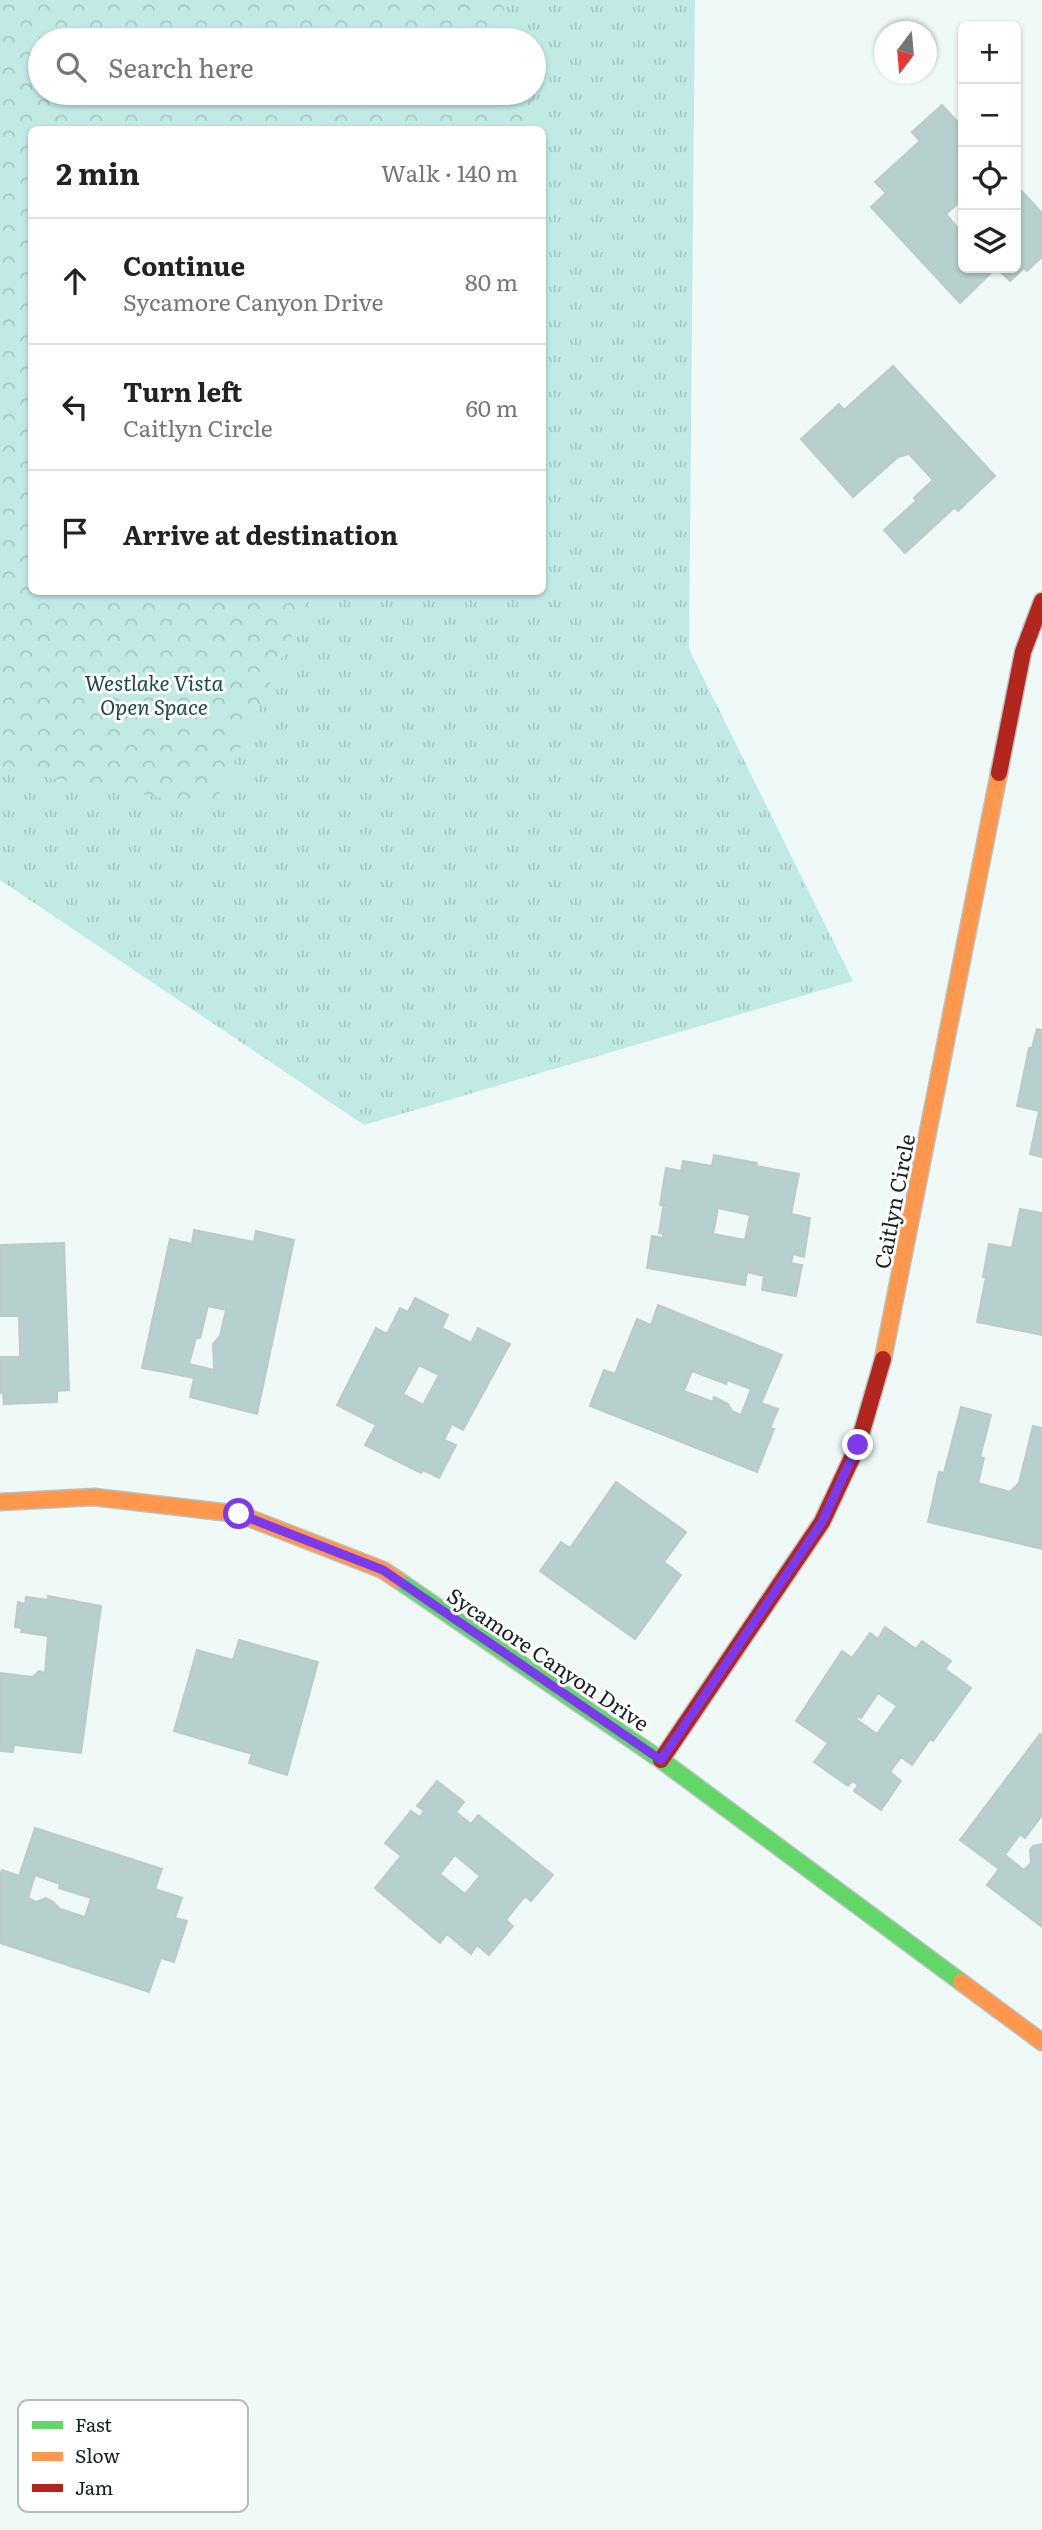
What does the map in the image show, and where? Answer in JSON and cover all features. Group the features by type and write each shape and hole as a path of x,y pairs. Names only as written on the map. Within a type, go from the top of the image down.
{"street":[{"name":"Caitlyn Circle","path":"661,1760 822,1522 858,1445 881,1369 1023,652 1042,601"},
{"name":"Sycamore Canyon Drive","path":"0,1502 93,1497 239,1514 383,1570 661,1760 1042,2042"}],"green space":[{"path":"0,0 695,0 689,649 853,981 364,1125 0,880"},
{"name":"Westlake Vista Open Space","path":"0,0 501,0 510,28 28,28 28,105 535,105 525,126 28,126 28,595 311,595 213,807 0,769"}],"building":[{"path":"942,105 958,123 958,204 946,214 958,228 958,273 991,273 960,303 871,207 886,193 875,182 920,141 912,132"},
{"path":"1021,190 1042,213 1042,257 1027,271 1024,268 1021,271"},
{"path":"1002,273 1019,273 1010,281"},
{"path":"893,366 995,476 958,511 955,507 905,553 884,530 916,501 914,498 933,480 909,454 898,457 853,497 801,439 839,404 844,410"},
{"path":"1037,1029 1042,1030 1042,1157 1030,1154 1039,1111 1017,1106 1029,1048 1032,1048"},
{"path":"714,1155 799,1174 791,1214 810,1218 804,1257 793,1254 791,1263 802,1265 796,1296 762,1290 764,1276 747,1272 745,1285 647,1268 652,1236 663,1238 663,1234 659,1233 663,1208 670,1209 660,1205 666,1168 681,1171 683,1161 712,1166","holes":["718,1208 750,1215 745,1240 713,1234"]},
{"path":"1020,1209 1042,1213 1042,1335 977,1322 989,1244 1012,1248"},
{"path":"194,1230 254,1242 256,1231 294,1240 257,1414 190,1397 194,1378 142,1368 170,1239 192,1244","holes":["208,1306 226,1310 220,1336 213,1344 214,1370 189,1364 196,1338 200,1338"]},
{"path":"64,1243 69,1390 57,1391 57,1402 4,1404 3,1393 0,1393 0,1357 20,1357 19,1316 0,1316 0,1245"},
{"path":"415,1298 448,1315 442,1328 471,1343 478,1328 510,1344 463,1430 452,1424 444,1440 456,1445 439,1478 423,1470 421,1473 365,1445 376,1425 337,1405 376,1328 387,1334 400,1308 408,1312","holes":["419,1365 439,1375 423,1405 403,1394"]},
{"path":"658,1305 782,1355 761,1403 778,1409 770,1428 774,1429 757,1472 590,1406 604,1370 615,1374 637,1319 651,1325","holes":["692,1371 726,1384 727,1380 751,1389 741,1415 714,1397 713,1402 684,1391"]},
{"path":"961,1407 991,1415 980,1457 984,1458 978,1483 1010,1492 1019,1483 1033,1426 1042,1428 1042,1549 928,1522 939,1472 944,1473"},
{"path":"616,1482 686,1532 664,1562 681,1575 635,1639 540,1571 561,1542 570,1548"},
{"path":"48,1596 101,1606 81,1753 14,1745 13,1752 0,1751 0,1673 33,1677 39,1671 45,1673 48,1636 21,1632 22,1628 15,1627 18,1602 25,1604 26,1597 48,1600"},
{"path":"885,1627 916,1649 922,1641 951,1661 945,1669 971,1688 912,1765 901,1757 890,1772 901,1781 881,1810 854,1791 858,1785 852,1781 848,1786 814,1762 828,1743 796,1721 842,1651 852,1658 870,1633 878,1639","holes":["878,1693 897,1706 877,1734 856,1719 858,1716 861,1718"]},
{"path":"239,1640 318,1662 287,1775 249,1763 252,1754 174,1731 197,1650 233,1660"},
{"path":"1040,1734 1042,1815 1025,1838 1020,1834 1005,1855 1024,1870 1031,1863 1030,1850 1033,1846 1042,1844 1042,1927 987,1885 999,1869 960,1840"},
{"path":"437,1781 464,1802 456,1812 471,1824 478,1815 553,1875 531,1901 525,1896 506,1920 513,1926 489,1955 477,1945 471,1954 447,1934 440,1943 375,1888 401,1856 385,1843 411,1811 420,1817 424,1811 417,1806","holes":["455,1855 480,1876 465,1894 440,1874"]},
{"path":"35,1828 162,1869 155,1889 182,1898 175,1918 187,1921 174,1962 161,1958 149,1992 0,1943 0,1875 2,1870 19,1876","holes":["35,1875 60,1884 59,1888 91,1898 85,1917 60,1909 46,1898 36,1902 28,1898"]}],"traffic: fast":[{"path":"398,1580 661,1760 961,1982"}],"traffic: slow":[{"path":"883,1359 999,773"},
{"path":"0,1502 94,1497 239,1514 383,1570 398,1580"},
{"path":"961,1982 1042,2042"}],"traffic: jam":[{"path":"999,773 1023,652 1042,601"},
{"path":"661,1760 822,1522 858,1445 883,1359"}],"route":[{"path":"239,1514 383,1570 661,1760 822,1522 858,1445"}]}
